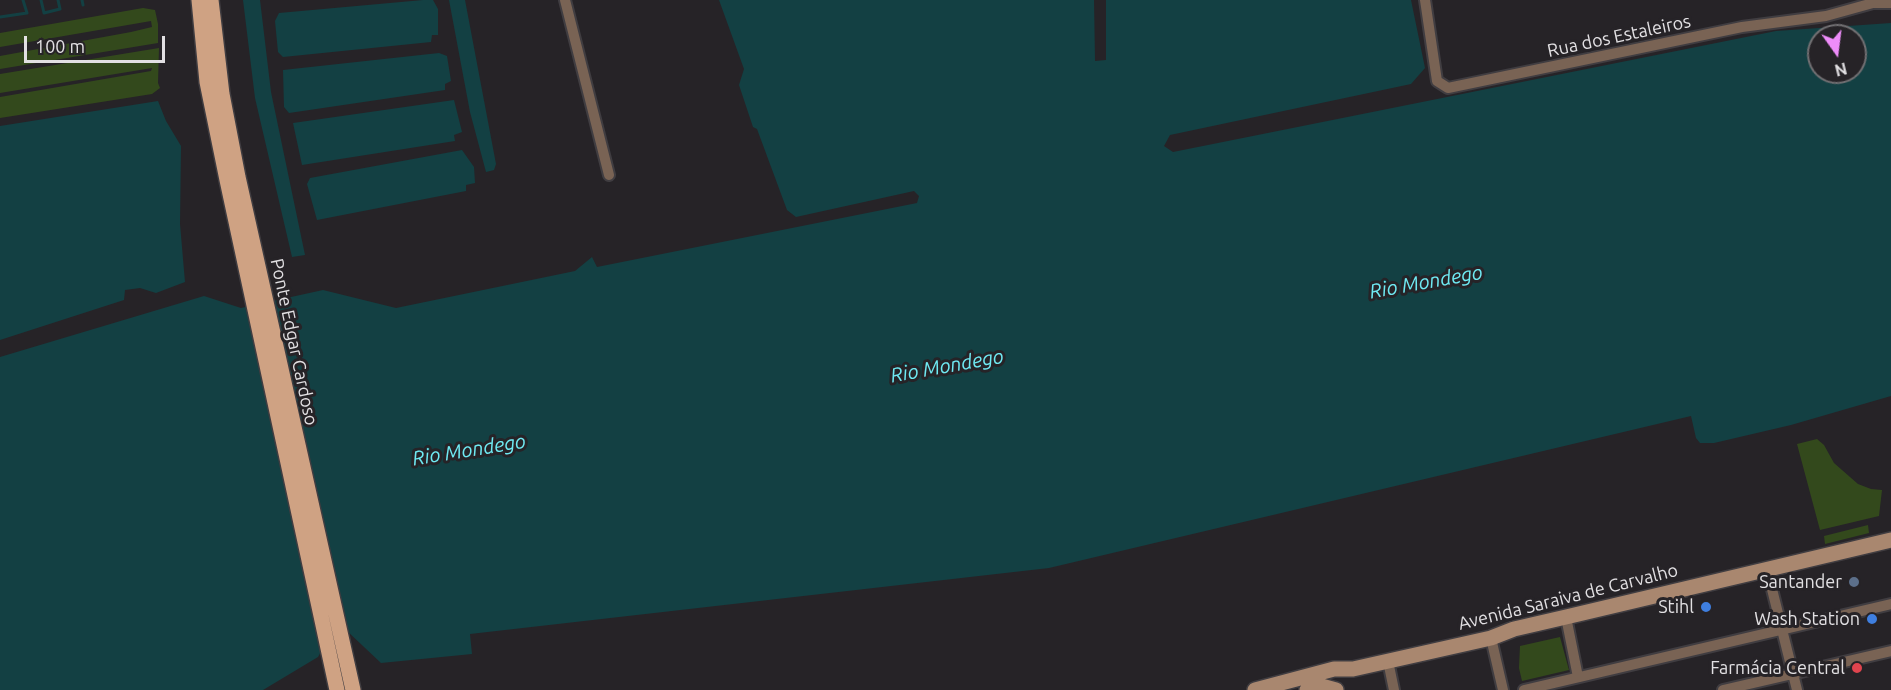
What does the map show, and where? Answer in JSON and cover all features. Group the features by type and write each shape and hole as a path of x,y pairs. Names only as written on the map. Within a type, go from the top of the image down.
{"main road":[{"name":"Ponte Edgar Cardoso","path":"199,0 207,82 337,690"},
{"name":"Ponte Edgar Cardoso","path":"211,0 222,94 238,177 353,690"},
{"name":"Avenida Saraiva de Carvalho","path":"1255,690 1275,688 1334,669 1353,669 1491,638 1514,629 1891,540"},
{"path":"1311,688 1336,673 1353,669"},
{"path":"1275,688 1299,686 1338,690 1344,673 1353,669"}],"street":[{"path":"565,0 609,175"},
{"name":"Rua dos Estaleiros","path":"1425,0 1437,81 1448,88 1742,27 1826,16 1874,3 1891,3"},
{"path":"1767,569 1797,690"},
{"path":"1524,690 1891,604"},
{"path":"1566,617 1578,677"},
{"path":"1491,638 1503,690"},
{"path":"1723,690 1891,651"},
{"path":"1388,661 1395,690"}],"green space":[{"path":"143,8 155,10 158,43 0,69 0,56 152,27 151,21 0,47 0,33"},
{"path":"159,48 158,83 160,88 152,94 0,118 0,97 151,71 152,68 0,93 0,74"},
{"path":"1817,439 1824,445 1834,463 1858,484 1882,490 1879,516 1820,530 1797,444"},
{"path":"1868,525 1869,533 1825,544 1824,536"},
{"path":"1560,637 1569,670 1522,681 1519,668 1520,646"}],"water":[{"path":"243,0 260,0 271,92 305,255 292,257 255,98"},
{"path":"433,0 438,9 438,35 432,35 431,42 283,57 278,52 275,21 279,13"},
{"path":"449,0 465,0 496,164 494,170 486,172 470,112"},
{"name":"Rio Mondego","path":"719,0 1411,0 1425,68 1411,84 1170,135 1164,146 1173,152 1776,31 1807,29 1807,84 1867,84 1867,25 1891,23 1891,396 1791,425 1714,443 1700,443 1696,438 1691,416 1049,568 470,634 472,654 381,663 346,630 329,637 318,657 263,690 0,690 0,357 204,296 241,308 323,290 396,308 575,271 592,257 597,267 917,203 919,196 914,191 796,217 787,210 757,129 753,127 739,85 744,69"},
{"path":"439,53 447,56 451,81 445,84 445,90 289,113 284,107 283,70"},
{"path":"454,100 462,132 454,135 455,141 302,165 293,123"},
{"path":"158,101 166,121 181,146 180,224 185,282 156,293 140,288 125,290 124,300 0,340 0,126"},
{"path":"462,150 474,167 475,183 466,185 466,191 317,220 307,184 310,178"}],"pier":[{"path":"1094,0 1106,0 1106,60 1095,61"}],"waterway":[{"path":"0,17 27,13 23,0"},
{"path":"41,0 44,13 60,9 58,0"},
{"path":"82,0 83,5"}],"place":[{"name":"Santander","path":"1854,582"},
{"name":"Stihl","path":"1706,607"},
{"name":"Wash Station","path":"1872,619"},
{"name":"Farmácia Central","path":"1857,668"}]}
